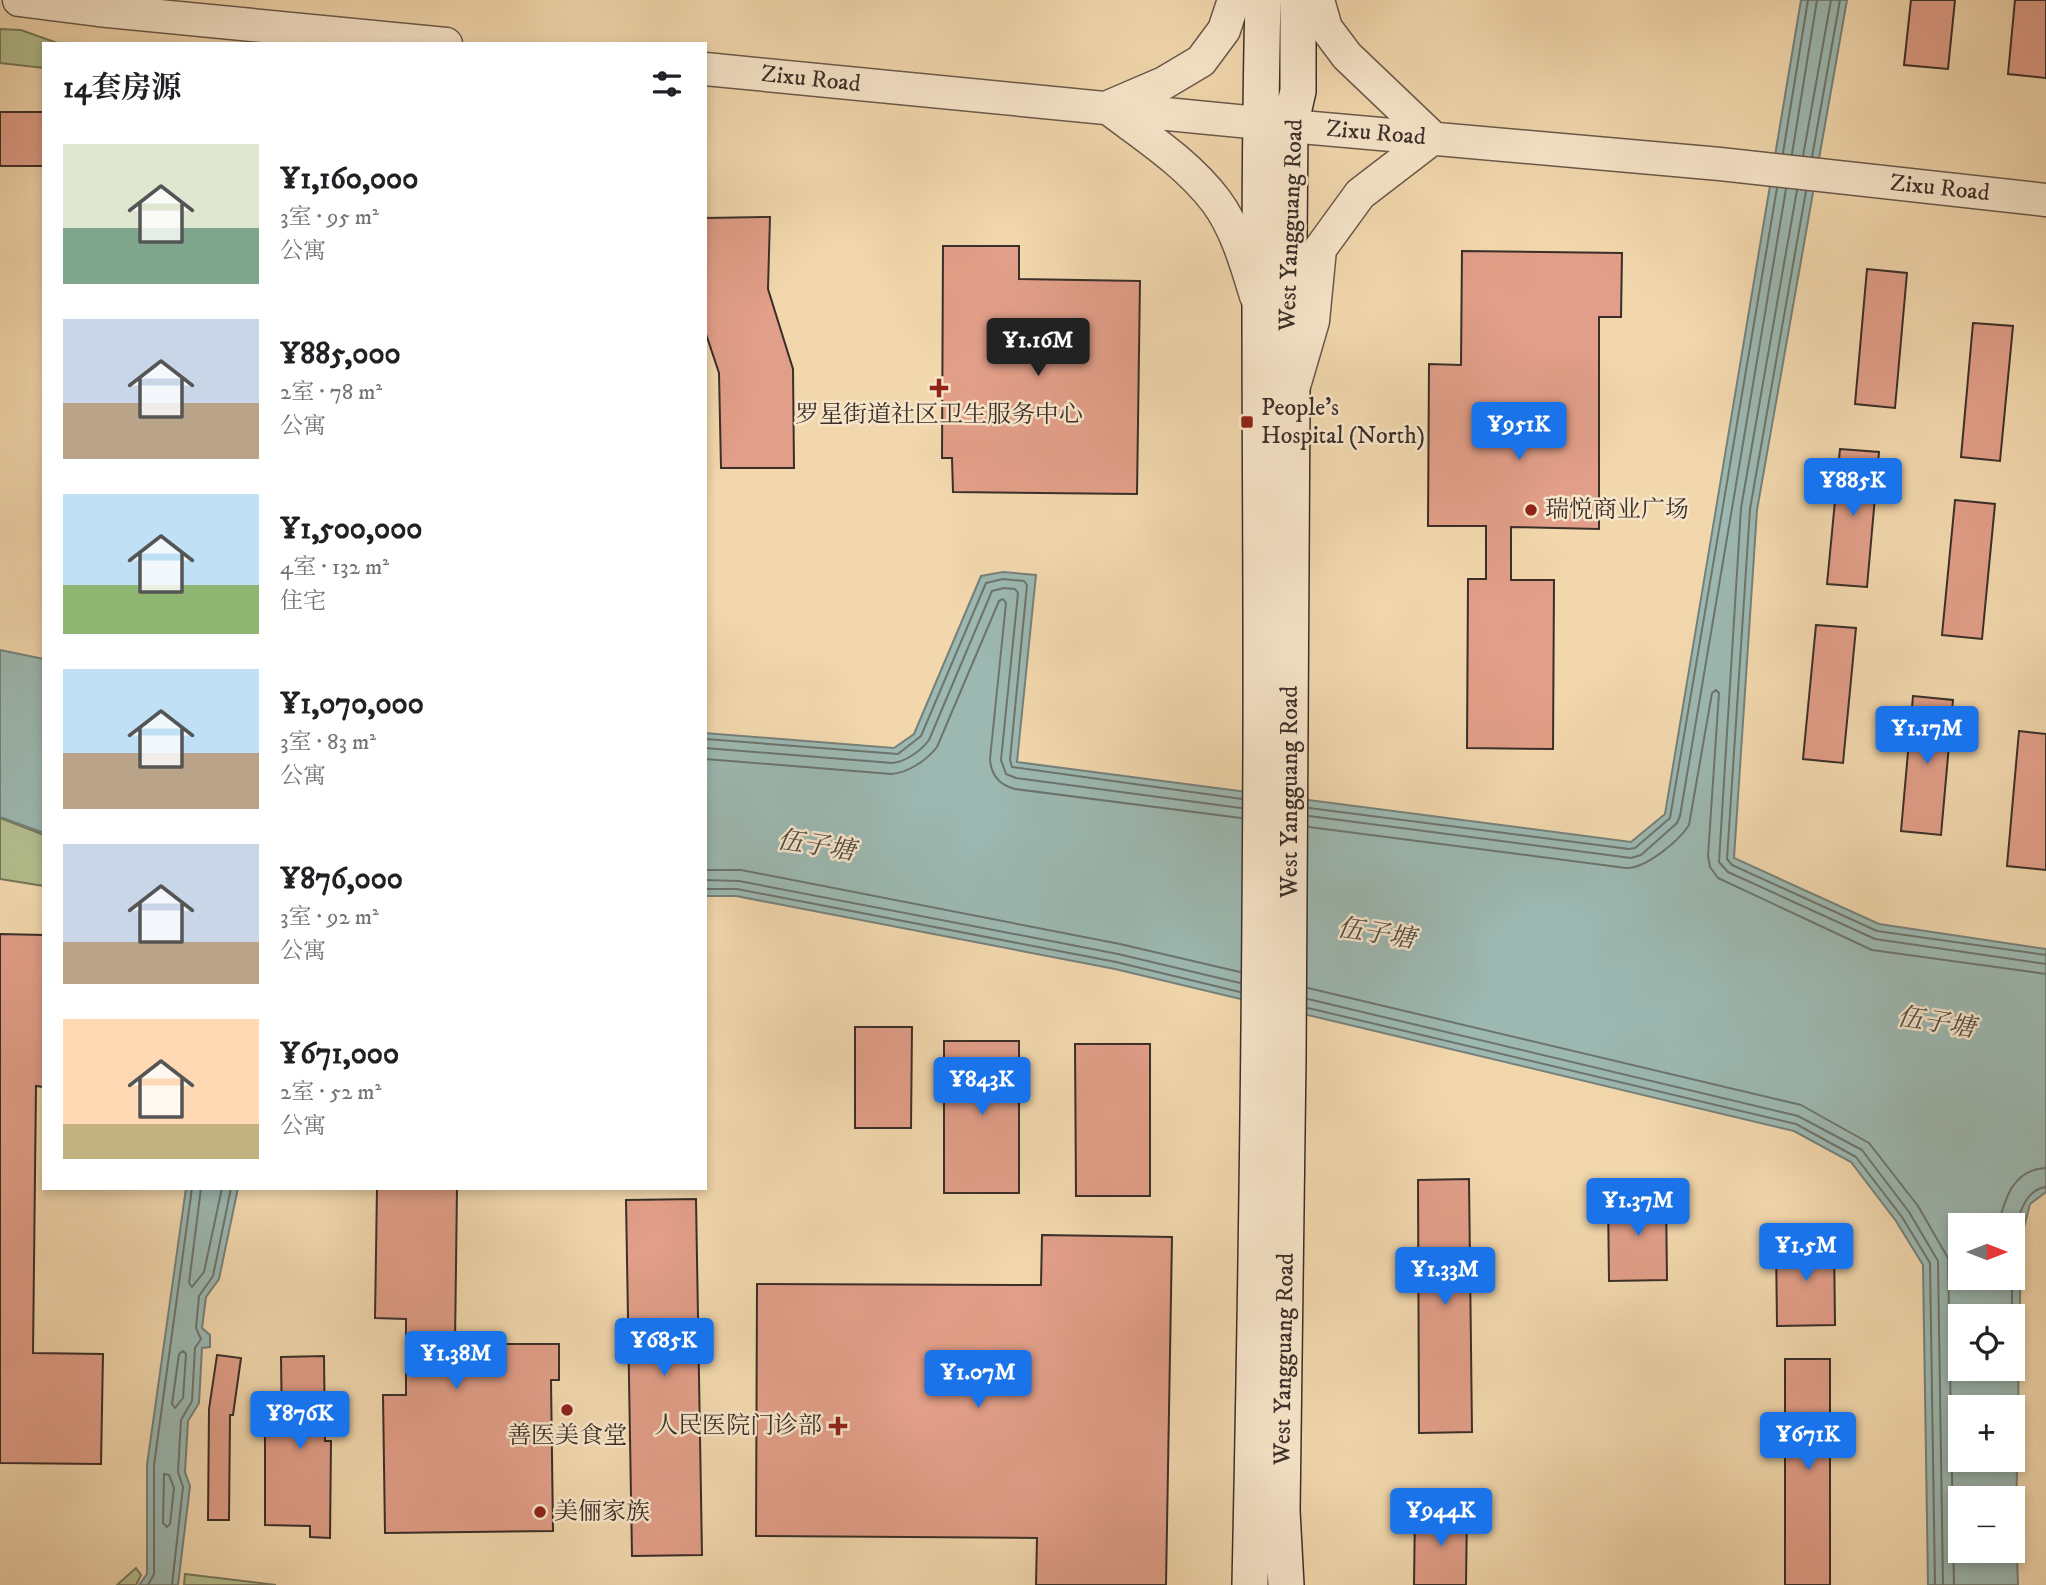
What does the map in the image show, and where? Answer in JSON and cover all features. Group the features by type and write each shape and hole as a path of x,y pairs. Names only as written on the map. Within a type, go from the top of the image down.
{"main road":[{"name":"West Yangguang Road","path":"1264,0 1275,125 1292,394 1276,756 1273,1056 1282,1511 1286,1585"},
{"name":"West Yangguang Road","path":"1276,756 1261,308 1275,125 1298,91 1298,0"},
{"name":"West Yangguang Road","path":"1250,1585 1273,1056"}],"street":[{"path":"19,0 426,42"},
{"path":"1234,0 1224,30 1201,61 1164,83 1107,108 1180,163 1216,201 1239,244 1261,308"},
{"path":"1292,394 1312,321 1320,249 1360,194 1433,138 1347,56 1326,27 1318,0"},
{"name":"Zixu Road","path":"707,69 1275,125 1720,164 2046,200"}],"green space":[{"path":"0,29 21,30 54,42 42,42 42,68 0,63"},
{"path":"0,818 42,834 42,886 0,879"},
{"path":"136,1568 141,1575 136,1585 117,1585"},
{"path":"185,1574 276,1585 184,1585"}],"water":[{"name":"伍子塘","path":"1801,0 1847,0 1757,510 1734,858 1879,924 2046,949 2046,1192 2030,1204 2025,1223 2025,1213 1948,1213 1948,1290 2020,1290 2020,1304 1948,1304 1948,1381 2019,1381 2018,1395 1948,1395 1948,1472 2017,1472 2017,1486 1948,1486 1948,1563 2017,1563 2018,1585 1928,1585 1923,1265 1896,1221 1851,1162 1794,1131 1115,969 736,896 707,896 707,733 894,748 914,734 981,576 1003,572 1036,575 1017,762 1631,842 1665,814"},
{"path":"0,650 42,659 42,832 0,817"},
{"path":"186,1190 238,1190 219,1279 206,1297 202,1328 210,1335 210,1347 202,1348 199,1403 188,1421 185,1472 190,1486 178,1585 139,1585 147,1574 147,1465"}],"building":[{"path":"1911,0 1955,0 1948,69 1904,65"},
{"path":"2015,0 2046,0 2046,78 2008,74"},
{"path":"0,112 42,112 42,166 0,166"},
{"path":"770,217 768,289 793,369 794,468 721,468 719,373 707,337 707,218"},
{"path":"943,246 1019,246 1019,279 1140,281 1137,494 953,492 952,458 942,458"},
{"path":"1462,251 1622,253 1621,317 1599,317 1599,529 1511,527 1511,580 1554,580 1553,749 1467,748 1468,579 1486,579 1486,526 1428,526 1429,364 1461,365"},
{"path":"1867,269 1907,273 1895,408 1855,404"},
{"path":"1973,323 2013,326 2000,461 1961,457"},
{"path":"1840,449 1879,452 1867,587 1827,584"},
{"path":"1955,500 1995,504 1982,639 1942,635"},
{"path":"1816,625 1856,628 1843,763 1803,759"},
{"path":"1913,696 1953,700 1941,835 1901,831"},
{"path":"2019,731 2046,734 2046,870 2007,866"},
{"path":"0,934 42,935 42,1087 36,1086 33,1353 103,1354 101,1464 0,1463"},
{"path":"855,1027 912,1027 911,1128 855,1128"},
{"path":"944,1041 1019,1041 1019,1193 944,1193"},
{"path":"1075,1044 1150,1044 1150,1196 1076,1196"},
{"path":"1469,1179 1472,1432 1419,1433 1418,1180"},
{"path":"377,1190 457,1190 455,1344 559,1344 559,1380 551,1380 553,1531 385,1533 383,1395 406,1395 406,1319 375,1318"},
{"path":"1666,1195 1667,1280 1609,1281 1608,1196"},
{"path":"696,1199 702,1555 632,1556 626,1200"},
{"path":"1042,1235 1172,1237 1166,1585 1036,1585 1037,1538 756,1536 757,1284 1041,1285"},
{"path":"1834,1240 1835,1325 1777,1326 1776,1241"},
{"path":"217,1355 241,1358 233,1415 230,1415 229,1520 208,1520 209,1409"},
{"path":"324,1356 325,1441 331,1441 330,1538 310,1537 310,1526 265,1525 265,1428 282,1429 281,1357"},
{"path":"1785,1359 1830,1359 1830,1585 1785,1585"},
{"path":"1415,1510 1467,1510 1466,1585 1414,1585"}],"place":[{"name":"罗星街道社区卫生服务中心","path":"939,388"},
{"name":"People's Hospital (North)","path":"1247,422"},
{"name":"瑞悦商业广场","path":"1531,510"},
{"name":"善医美食堂","path":"567,1410"},
{"name":"人民医院门诊部","path":"838,1426"},
{"name":"美俪家族","path":"540,1512"}]}
